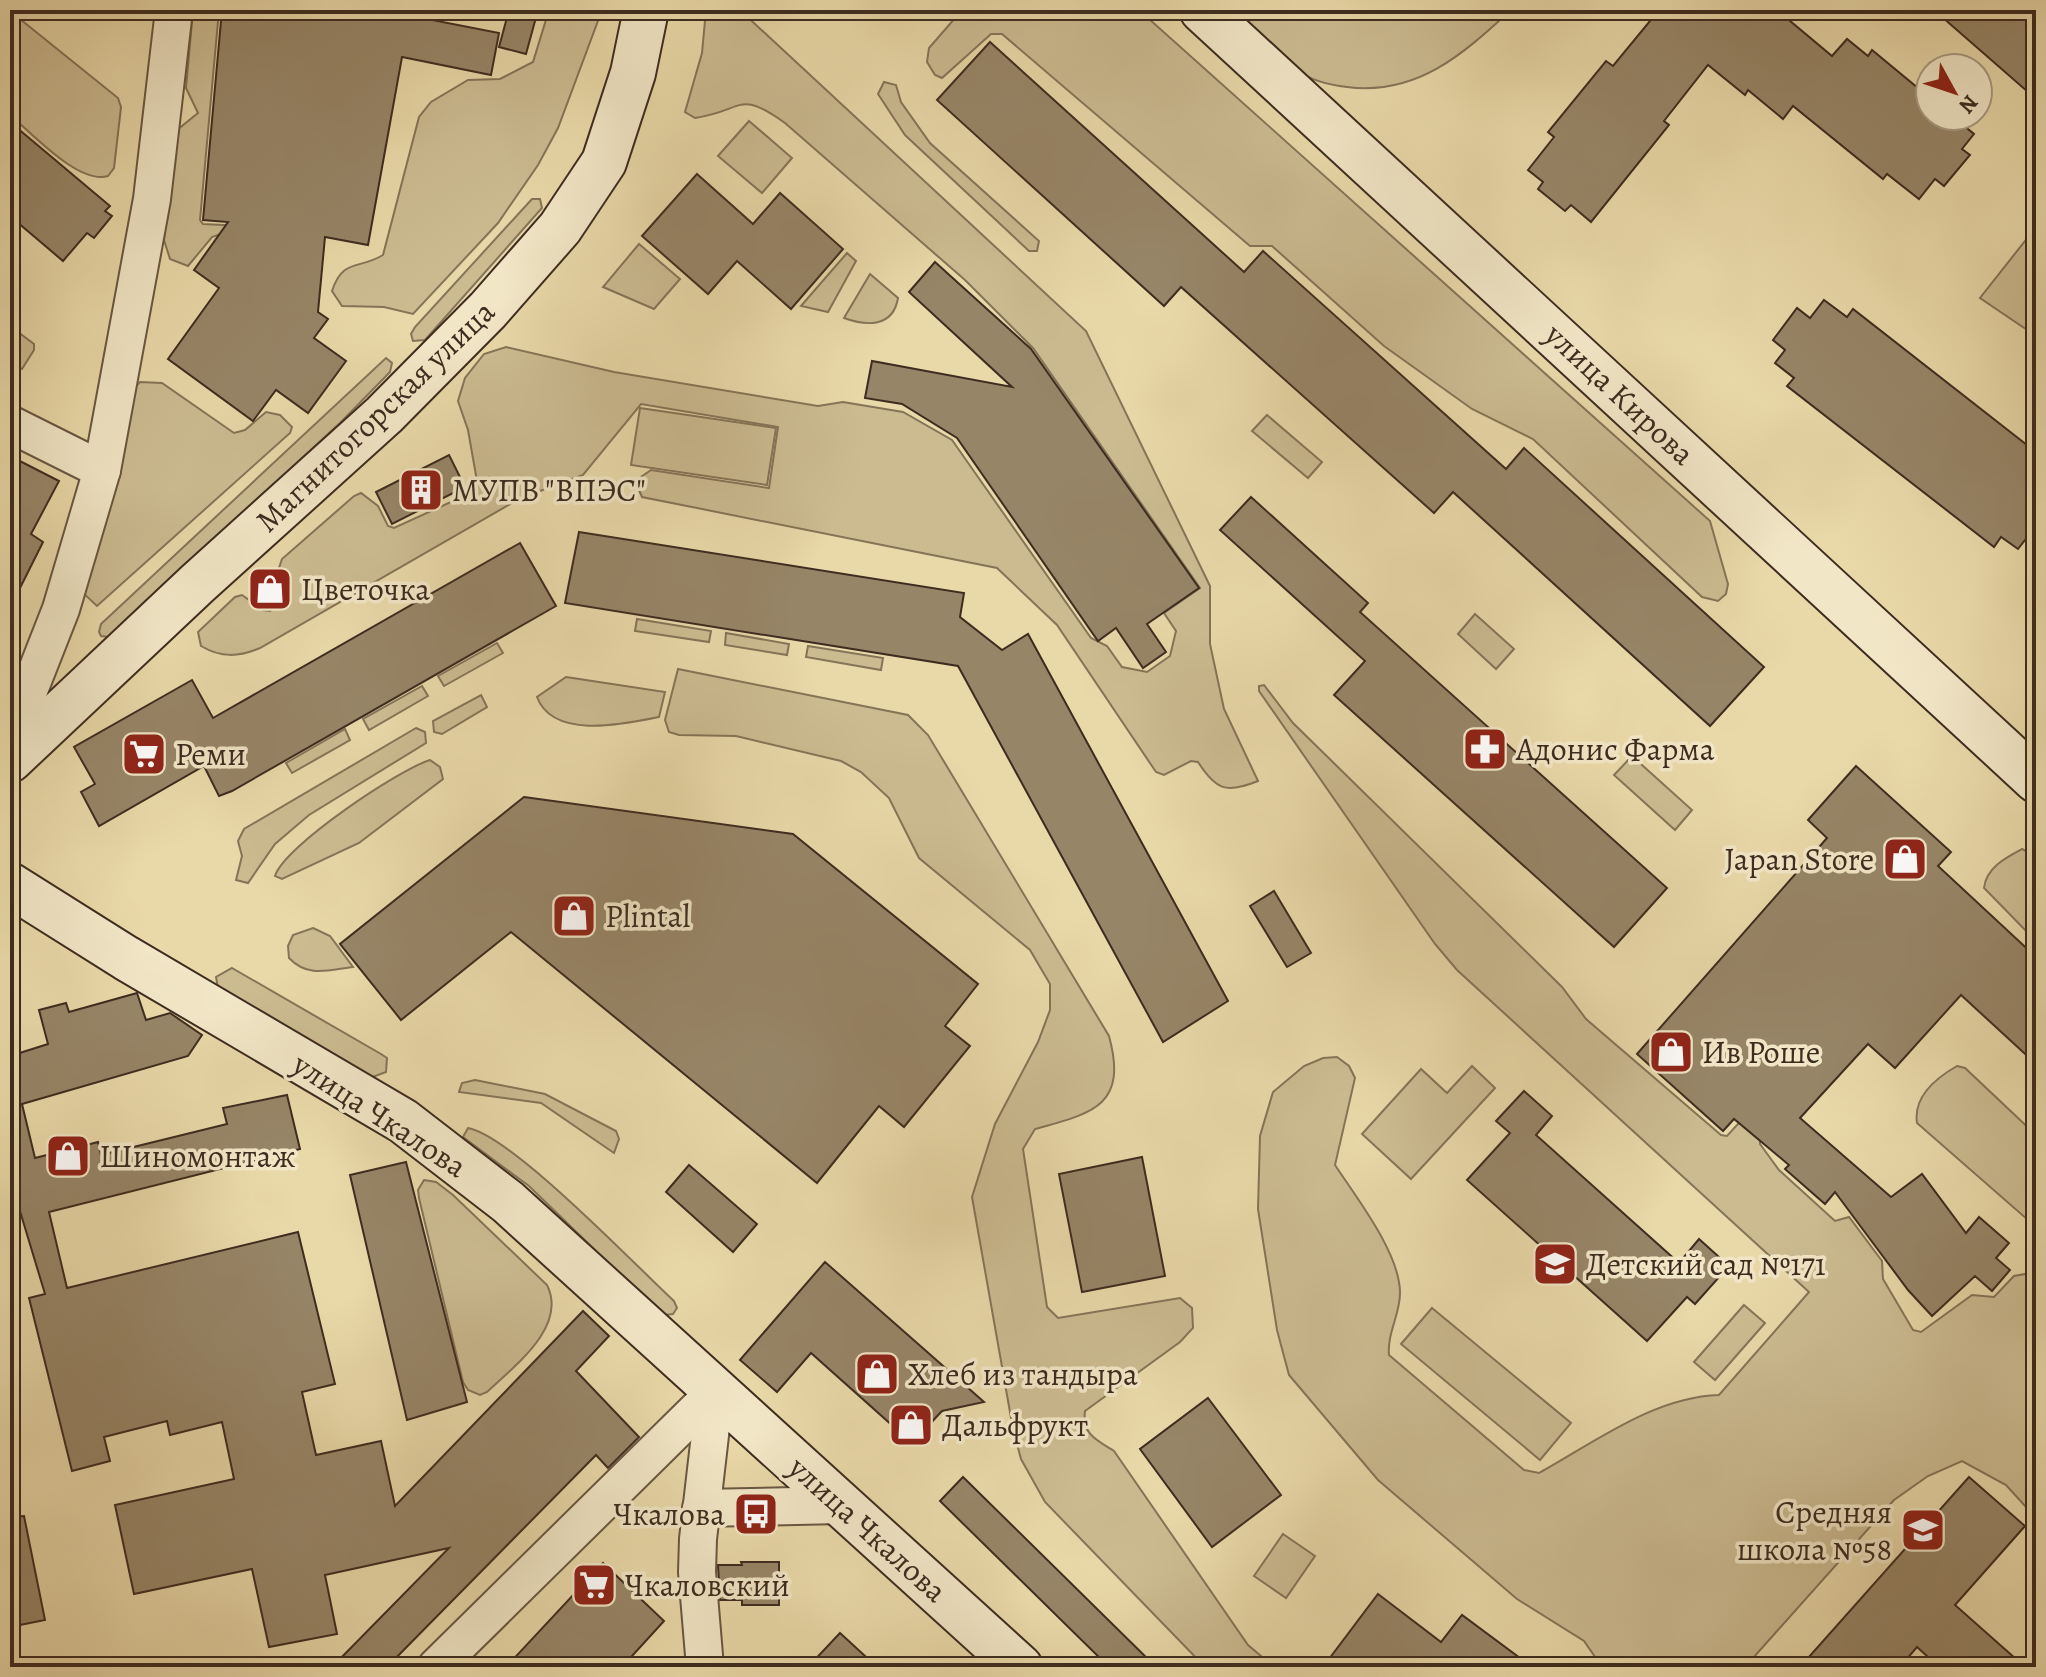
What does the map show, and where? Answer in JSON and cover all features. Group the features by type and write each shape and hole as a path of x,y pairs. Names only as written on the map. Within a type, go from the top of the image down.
{"main road":[{"name":"Магнитогорская улица","path":"10,760 198,583 384,415 488,310 560,228 604,162 633,73 646,10"},
{"name":"улица Кирова","path":"1202,10 2036,780"},
{"name":"улица Чкалова","path":"10,885 421,1135 508,1202 1020,1667"}],"street":[{"path":"10,739 61,609 102,470 152,199 174,10"},
{"path":"10,424 102,470"},
{"path":"705,1667 697,1572 715,1392"},
{"path":"436,1667 715,1392"},
{"path":"701,1508 842,1505"}],"shaded area":[{"path":"193,10 219,10 200,220 203,224 244,226 212,237 188,266 170,259 164,240 177,130 198,113 186,88"},
{"path":"549,10 602,10 558,128 538,165 498,223 413,314 384,307 342,306 332,291 341,274 352,266 383,255 419,117 431,102 468,80 500,79 533,62"},
{"path":"706,10 740,10 1086,331 1210,586 1210,644 1224,709 1258,781 1238,787 1223,787 1210,779 1198,762 1191,761 1164,775 1156,772 1057,625 997,568 642,497 635,481 651,470 769,488 778,427 641,404 583,475 519,499 260,648 230,655 201,646 198,632 235,597 242,595 263,610 270,611 288,596 290,586 279,568 282,559 354,496 361,493 378,506 388,526 394,528 464,496 477,481 468,430 458,401 465,378 484,354 506,347 614,372 818,406 843,402 903,412 952,440 1091,638 1107,646 1122,667 1147,672 1170,656 1176,631 1164,613 1200,588 1033,348 965,280 785,123 749,104 695,118 685,112 702,53"},
{"path":"962,10 1139,10 1710,521 1728,584 1726,594 1718,601 1702,597 1533,439 1472,409 1384,346 1272,246 1250,246 1002,34 991,34 942,78 935,75 927,62 929,48"},
{"path":"1234,10 1511,10 1475,42 1437,68 1395,85 1372,88 1333,85 1302,74 1279,57"},
{"path":"10,11 118,98 121,107 114,168 108,176 96,177 70,166 10,115"},
{"path":"884,82 896,85 901,102 930,143 1039,241 1037,251 1029,251 905,135 878,94"},
{"path":"749,121 792,158 762,193 718,156"},
{"path":"532,199 540,199 542,208 425,340 413,341 411,334 415,327"},
{"path":"2036,227 2036,336 1980,298"},
{"path":"639,244 680,279 654,309 603,287"},
{"path":"847,253 856,261 828,312 801,306"},
{"path":"870,274 898,298 891,315 885,320 869,323 844,318"},
{"path":"10,326 34,344 34,350 22,369 10,364"},
{"path":"386,358 392,363 390,372 340,423 109,637 101,636 101,624"},
{"path":"140,382 162,383 234,433 245,430 266,412 280,415 292,427 290,433 97,606 82,592 135,387"},
{"path":"640,408 776,428 767,485 631,465"},
{"path":"1267,415 1322,462 1308,478 1252,431"},
{"path":"1475,614 1514,649 1496,669 1458,634"},
{"path":"637,619 711,631 709,642 635,631"},
{"path":"726,633 789,644 787,655 725,645"},
{"path":"497,643 503,653 444,686 438,676"},
{"path":"808,646 883,658 881,670 806,657"},
{"path":"678,669 908,715 928,735 1109,1036 1114,1078 1101,1103 1074,1118 1035,1129 1023,1149 1047,1307 1058,1318 1180,1298 1192,1308 1193,1328 1180,1342 1085,1411 1086,1425 1096,1440 1114,1451 1248,1645 1274,1667 1205,1667 1045,1502 1021,1459 972,1197 995,1124 1038,1042 1050,1010 1050,984 1030,950 919,858 889,798 861,772 841,761 736,736 669,732 665,720"},
{"path":"566,677 665,692 659,717 591,726 558,719 545,710 537,697"},
{"path":"1264,685 1293,723 1562,987 1586,1019 1721,1135 1727,1136 1759,1101 1760,1144 1779,1170 1835,1221 1849,1217 1882,1261 1883,1279 1913,1330 1921,1332 1972,1295 1994,1297 2014,1276 2036,1272 2036,1518 2006,1485 1962,1461 1928,1476 1894,1500 1745,1667 1602,1667 1584,1641 1517,1599 1378,1480 1289,1375 1277,1330 1258,1209 1260,1136 1273,1092 1304,1066 1323,1058 1337,1057 1349,1066 1355,1078 1335,1165 1385,1243 1398,1277 1400,1293 1389,1355 1524,1470 1539,1473 1648,1412 1695,1398 1719,1395 1809,1292 1457,970 1435,944 1259,691 1259,686"},
{"path":"422,686 428,696 369,730 363,719"},
{"path":"481,695 487,707 442,734 434,732 433,721"},
{"path":"416,728 425,732 426,743 309,815 275,844 248,883 236,880 242,856 238,841 244,829"},
{"path":"345,729 350,740 292,773 286,763"},
{"path":"1632,756 1692,810 1675,830 1614,775"},
{"path":"430,760 440,767 443,779 359,843 282,879 275,876 283,863 320,828 394,778"},
{"path":"2022,849 2036,856 2036,941 1984,888 1992,869"},
{"path":"313,928 330,936 353,967 311,970 289,958 288,946 293,935"},
{"path":"232,968 387,1058 386,1072 370,1078 218,988 216,977"},
{"path":"1472,1066 1495,1088 1411,1179 1362,1134 1421,1069 1447,1093"},
{"path":"1957,1066 1965,1068 2036,1135 2036,1227 1917,1123 1922,1096 1941,1076"},
{"path":"475,1080 545,1094 616,1131 619,1139 614,1153 541,1103 459,1092 462,1083"},
{"path":"468,1128 488,1136 513,1153 573,1204 674,1301 677,1308 673,1314 665,1315 658,1311 529,1186 463,1137"},
{"path":"424,1180 436,1182 453,1195 547,1285 552,1301 550,1316 535,1345 487,1392 480,1395 468,1390 463,1382 419,1198 418,1190"},
{"path":"1744,1305 1765,1323 1715,1380 1694,1362"},
{"path":"1432,1308 1571,1423 1540,1460 1401,1344"},
{"path":"1283,1534 1315,1556 1286,1598 1254,1576"}],"building":[{"path":"222,10 428,10 427,19 499,33 491,75 402,57 368,245 325,237 318,312 328,319 314,338 346,361 308,413 276,390 253,421 168,359 219,288 194,270 228,222 203,220"},
{"path":"509,10 538,10 526,54 499,47"},
{"path":"1659,10 1777,10 1832,56 1847,39 1868,56 1872,50 1914,85 1914,132 1972,132 1974,134 1962,149 1970,155 1944,186 1935,179 1919,199 1887,174 1883,179 1793,106 1783,119 1748,90 1745,95 1708,65 1664,121 1669,125 1591,222 1571,205 1565,211 1538,189 1543,182 1528,170 1554,137 1548,132 1606,61 1613,66"},
{"path":"1934,10 2036,10 2036,99 1994,62 1994,52 1982,52"},
{"path":"990,42 1244,272 1263,251 1506,469 1524,448 1764,667 1710,726 1453,492 1434,513 1181,287 1164,306 937,100"},
{"path":"10,122 110,206 105,211 112,216 94,238 87,233 63,261 10,216"},
{"path":"697,174 753,224 780,193 843,249 791,309 737,261 708,294 642,236"},
{"path":"935,262 1031,349 1199,588 1147,624 1166,652 1143,668 1116,628 1098,641 957,438 902,404 865,398 872,361 1012,387 909,292"},
{"path":"1824,300 1847,317 1853,309 2036,452 2036,526 2018,549 2001,537 1994,547 1787,386 1794,378 1775,363 1785,350 1773,340 1797,308 1810,318"},
{"name":"МУПВ \"ВПЭС\"","path":"449,455 465,487 392,524 376,492"},
{"path":"10,456 59,481 31,534 43,542 10,608"},
{"path":"1251,497 1368,603 1360,612 1667,888 1614,947 1334,695 1365,661 1220,530"},
{"path":"579,532 964,593 960,617 1002,650 1028,634 1228,1001 1163,1042 958,666 565,603"},
{"path":"520,543 556,606 232,791 219,796 204,766 99,826 81,792 95,784 74,747 192,680 213,718"},
{"path":"1856,766 1951,852 1938,866 2036,957 2036,1064 1961,995 1895,1068 1868,1044 1800,1118 1891,1197 1922,1174 1966,1233 1979,1217 2009,1243 1996,1258 2010,1270 1992,1291 1975,1276 1932,1316 1908,1290 1835,1192 1825,1204 1785,1169 1789,1165 1734,1119 1723,1131 1637,1054 1827,838 1808,820"},
{"path":"524,797 793,834 978,984 945,1026 970,1046 904,1127 879,1106 817,1183 511,932 401,1020 340,944"},
{"path":"1274,891 1311,953 1287,967 1250,906"},
{"path":"137,993 146,1020 170,1013 202,1035 188,1056 22,1104 35,1158 98,1142 101,1155 227,1124 223,1108 287,1095 300,1149 49,1212 67,1288 298,1232 335,1384 302,1392 316,1455 381,1441 395,1506 583,1311 609,1336 576,1371 639,1437 608,1468 596,1455 387,1667 332,1667 449,1548 325,1575 337,1634 269,1647 252,1569 134,1594 115,1505 234,1479 222,1422 170,1435 167,1421 104,1437 110,1461 72,1471 29,1298 45,1294 10,1178 10,1056 48,1044 39,1010 66,1003 69,1012"},
{"path":"1524,1091 1552,1116 1536,1135 1679,1263 1699,1239 1729,1266 1695,1304 1687,1297 1647,1341 1467,1180 1510,1133 1496,1121"},
{"path":"1142,1157 1165,1276 1082,1292 1059,1174"},
{"path":"406,1162 467,1402 407,1420 350,1175"},
{"path":"689,1165 757,1224 733,1252 666,1192"},
{"path":"825,1262 984,1402 942,1411 912,1443 811,1353 777,1392 740,1360"},
{"path":"1208,1398 1281,1495 1212,1547 1140,1449"},
{"path":"963,1477 1156,1667 1109,1667 940,1501"},
{"path":"1969,1477 2025,1526 1955,1605 2025,1667 1939,1667 1917,1647 1900,1667 1800,1667"},
{"path":"24,1516 45,1620 10,1627 10,1517"},
{"path":"741,1562 779,1562 779,1605 742,1605 742,1600 720,1600 718,1565 742,1565"},
{"path":"603,1563 664,1621 622,1667 506,1667"},
{"path":"1378,1594 1441,1642 1462,1615 1532,1667 1323,1667"},
{"path":"840,1633 877,1667 808,1667"}],"place":[{"name":"МУПВ \"ВПЭС\"","path":"421,490"},
{"name":"Цветочка","path":"270,589"},
{"name":"Адонис Фарма","path":"1485,749"},
{"name":"Реми","path":"144,754"},
{"name":"Japan Store","path":"1905,859"},
{"name":"Plintal","path":"574,916"},
{"name":"Ив Роше","path":"1671,1052"},
{"name":"Шиномонтаж","path":"68,1156"},
{"name":"Детский сад №171","path":"1555,1264"},
{"name":"Хлеб из тандыра","path":"877,1374"},
{"name":"Дальфрукт","path":"911,1425"},
{"name":"Чкалова","path":"756,1514"},
{"name":"Средняя школа №58","path":"1923,1530"},
{"name":"Чкаловский","path":"594,1585"}]}
